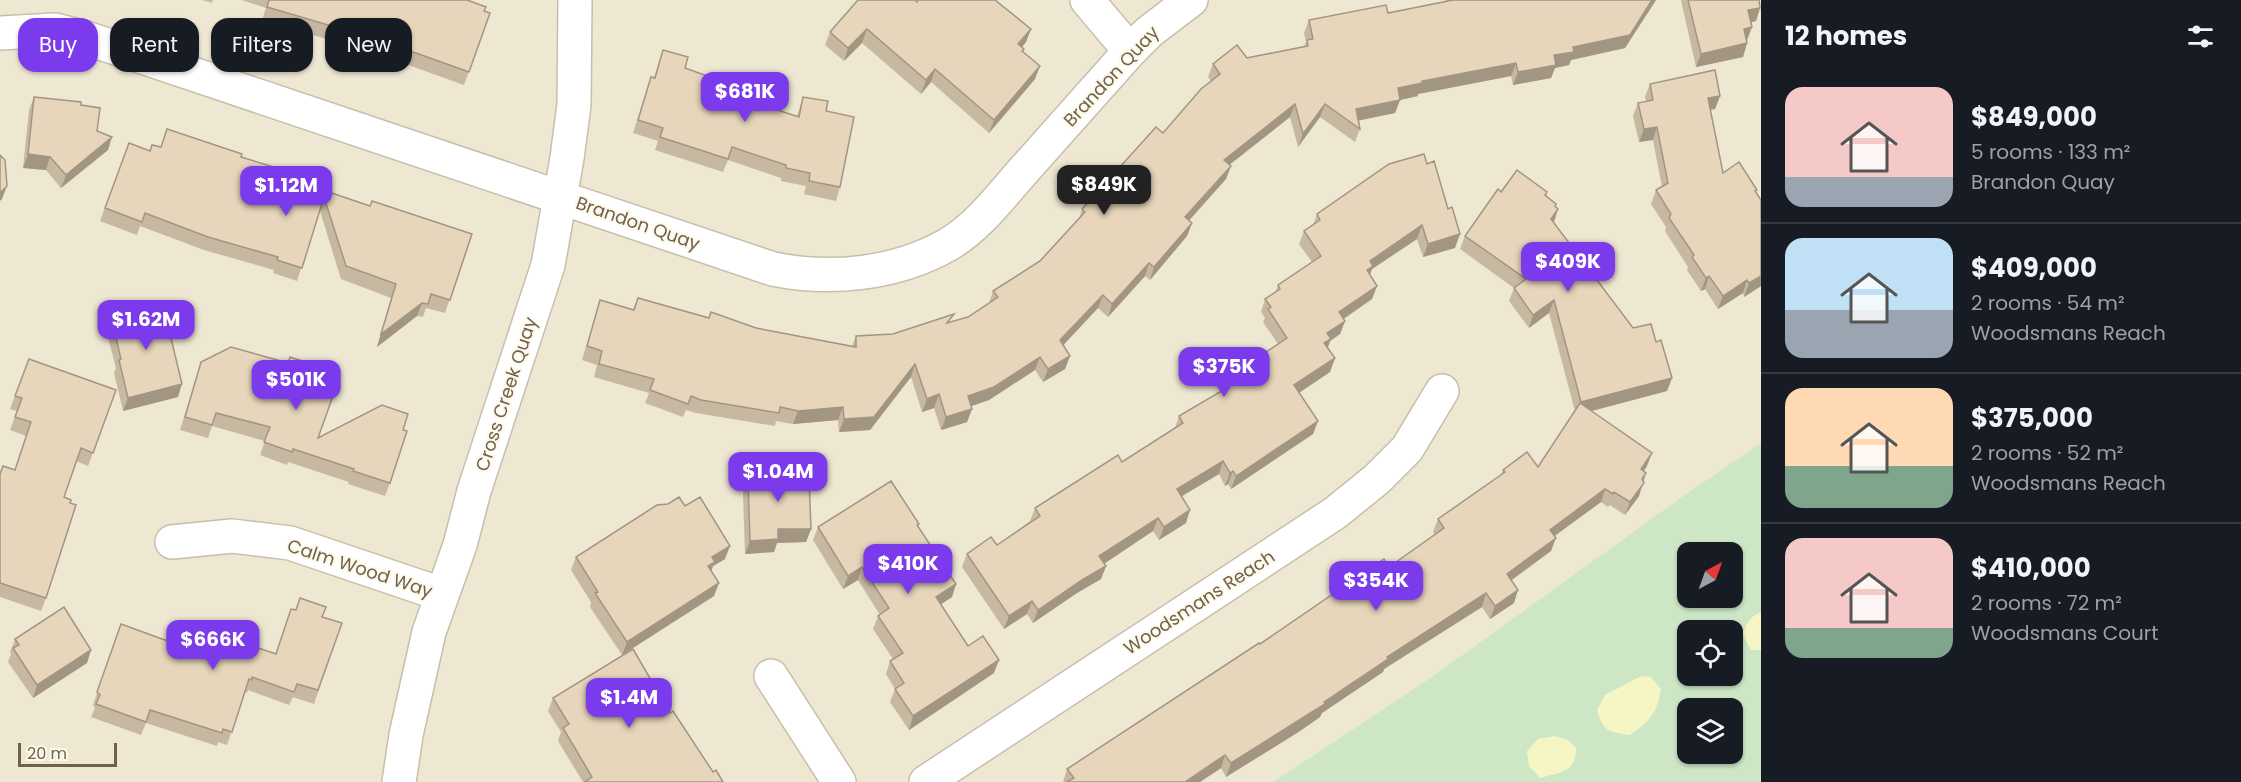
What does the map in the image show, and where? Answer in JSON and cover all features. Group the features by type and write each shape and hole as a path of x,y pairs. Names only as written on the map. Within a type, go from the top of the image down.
{"street":[{"name":"Cross Creek Quay","path":"399,782 406,735 429,632 460,545 474,491 548,266 574,105 575,0"},
{"path":"1087,0 1130,51"},
{"name":"Brandon Quay","path":"0,33 55,30 86,38 773,269 828,275 863,273 909,262 950,243 982,217 1130,51 1149,32 1191,0"},
{"name":"Woodsmans Reach","path":"926,782 1335,513 1377,479 1407,449 1442,391"},
{"name":"Calm Wood Way","path":"172,542 232,536 291,543 441,594"},
{"path":"771,676 840,782"}],"shaded area":[{"path":"0,0 1761,0 1761,443 1686,494 1429,679 1273,782 0,782"},
{"path":"1761,443 1761,782 1273,782 1429,679 1686,494"}],"sand":[{"path":"1761,612 1761,650 1751,650 1743,632 1751,618"},
{"path":"1641,676 1651,677 1661,689 1652,716 1630,735 1608,730 1602,723 1597,710 1605,695"},
{"path":"1555,736 1568,740 1576,748 1573,762 1566,770 1540,778 1529,766 1527,751 1538,739"}],"building":[{"path":"269,0 467,0 486,7 484,11 490,13 469,72 412,52 412,18 325,18 325,24 313,20 313,18 304,18 267,7"},
{"path":"858,0 915,0 917,2 918,0 995,0 1031,29 1018,44 1024,49 1022,51 1040,66 994,120 935,69 926,80 867,29 848,48 830,32"},
{"path":"1453,0 1652,0 1630,35 1573,47 1574,52 1554,55 1556,65 1518,72 1516,63 1422,81 1422,83 1398,88 1400,100 1356,109 1360,129 1325,104 1303,134 1295,104 1224,160 1231,166 1185,217 1192,223 1154,267 1149,263 1112,304 1103,295 1060,340 1070,356 1048,369 1040,357 994,387 968,396 972,409 946,417 939,394 927,399 915,364 874,417 844,419 843,407 798,411 780,407 779,413 701,400 691,396 688,404 650,390 654,379 599,364 602,351 587,346 600,300 634,310 638,298 709,318 711,312 756,328 856,347 856,336 893,334 954,314 947,323 968,317 998,297 993,291 1040,261 1085,212 1082,209 1156,127 1163,133 1201,89 1220,74 1213,64 1237,45 1247,58 1308,46 1307,40 1313,39 1309,20 1386,5 1388,13"},
{"path":"1688,0 1759,0 1760,8 1748,10 1752,27 1744,29 1747,43 1701,54"},
{"path":"663,50 688,57 685,68 710,77 707,87 799,117 803,97 828,101 826,111 854,117 840,187 809,181 810,173 786,168 786,165 732,147 728,159 660,137 663,128 638,120 651,77 655,78"},
{"path":"1715,70 1720,96 1708,98 1723,173 1739,162 1761,200 1761,276 1749,283 1747,280 1723,296 1709,276 1706,278 1692,257 1694,255 1669,218 1671,214 1656,190 1668,183 1657,127 1644,129 1638,103 1653,100 1650,84"},
{"path":"34,97 81,102 81,105 100,108 97,131 112,137 66,175 50,157 28,154"},
{"path":"167,129 242,154 241,157 310,178 308,185 370,206 372,201 472,234 450,300 431,294 428,304 422,303 381,334 396,284 346,266 324,197 302,268 277,260 278,257 208,237 145,213 142,222 105,208 129,143 150,151 152,145 161,147"},
{"path":"1424,154 1427,164 1434,161 1448,209 1452,207 1460,234 1428,244 1422,225 1370,261 1373,266 1367,270 1377,286 1339,312 1345,321 1327,333 1331,339 1324,343 1335,358 1294,385 1318,421 1236,476 1233,471 1230,473 1223,461 1177,489 1190,510 1164,527 1158,518 1099,556 1106,566 1038,610 1032,601 1009,616 967,554 991,537 997,545 1040,516 1035,508 1118,455 1122,462 1183,423 1179,416 1230,386 1226,379 1287,338 1268,309 1271,307 1265,299 1280,289 1278,285 1321,256 1304,231 1320,220 1317,214 1389,164"},
{"path":"0,155 5,160 7,186 0,193"},
{"path":"1517,170 1547,192 1545,195 1556,204 1558,209 1551,219 1633,328 1651,324 1656,342 1661,340 1672,378 1581,402 1554,300 1533,315 1514,288 1526,279 1465,236 1498,189 1501,192"},
{"path":"163,305 182,384 128,398 111,317"},
{"path":"231,347 288,363 290,357 318,366 316,371 339,379 318,438 382,405 408,414 403,430 407,431 390,483 293,449 292,452 264,442 270,427 216,413 212,425 185,417 201,362"},
{"path":"29,359 116,390 93,453 81,448 64,497 76,505 46,598 0,583 0,474 3,466 15,470 31,422 15,417 22,398 15,396"},
{"path":"1580,403 1652,453 1641,469 1646,473 1642,479 1644,483 1630,502 1605,489 1550,530 1556,538 1507,574 1518,590 1495,606 1486,593 1387,657 1388,659 1324,702 1325,704 1231,763 1225,755 1185,782 1067,782 1074,778 1067,769 1260,644 1384,559 1389,567 1444,528 1438,519 1505,472 1503,470 1527,452 1538,467"},
{"path":"789,464 790,478 809,478 811,529 778,529 778,539 750,541 748,479 762,478 762,465"},
{"path":"891,481 956,584 936,597 968,646 983,636 999,660 913,716 895,689 904,683 890,661 903,653 878,616 889,608 862,567 848,576 818,527"},
{"path":"679,497 685,506 700,497 730,546 712,557 715,562 708,566 719,583 627,642 595,593 598,592 576,557 657,505 668,504"},
{"path":"300,598 326,607 322,617 342,623 318,690 297,684 294,692 252,677 252,680 249,679 232,732 223,729 222,733 150,710 146,722 96,704 100,695 97,692 121,624 195,651 199,639 225,648 229,638 276,654 291,609 296,610"},
{"path":"64,607 91,650 37,685 13,648 19,645 15,639"},
{"path":"633,649 670,713 673,711 713,772 716,770 723,782 585,782 592,777 563,728 569,724 553,698"}]}
